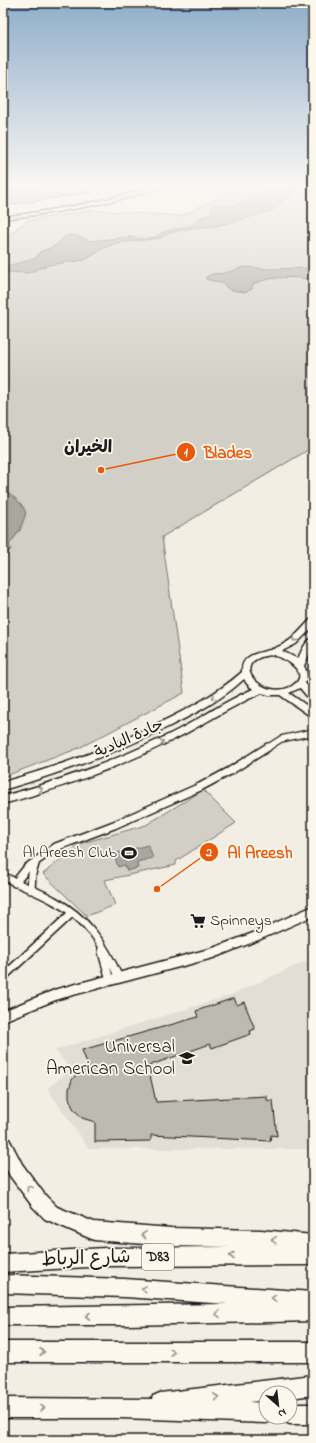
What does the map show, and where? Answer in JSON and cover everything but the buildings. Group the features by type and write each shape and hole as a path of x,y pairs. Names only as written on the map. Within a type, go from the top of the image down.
{"highway":[{"path":"3,1145 16,1170 39,1201 51,1213 94,1231 171,1238 261,1238 313,1244"},
{"name":"شارع الرباط","path":"3,1263 106,1257 313,1256"},
{"path":"3,1284 126,1288 313,1301"},
{"path":"3,1316 127,1316 313,1312"},
{"path":"3,1352 313,1352"},
{"path":"121,1408 313,1385"},
{"path":"3,1408 121,1408 258,1413"},
{"path":"298,1414 313,1414"}],"street":[{"path":"273,652 292,657 300,665 303,674 300,682 293,689 282,692 260,690 252,685 245,674 245,668 250,659 260,654 273,652 293,642 313,622"},
{"path":"300,665 305,652 313,642"},
{"name":"جادة البادية","path":"3,786 77,763 139,738 219,695 245,674"},
{"path":"300,682 313,698"},
{"name":"جادة البادية","path":"3,800 52,786 115,762 173,736 240,698 260,690"},
{"path":"282,692 313,716"},
{"path":"15,883 24,870 56,847 123,822 220,776 286,736 313,732"},
{"path":"303,734 313,737"},
{"path":"31,890 32,874 37,860"},
{"path":"3,876 53,900 72,912 88,927 102,945 102,952 115,979"},
{"path":"3,1016 57,994 213,953 257,936 313,911"},
{"path":"3,977 72,912"}],"shaded area":[{"path":"3,252 313,252 313,447 162,537 184,693 79,748 3,777"},
{"path":"40,252 97,252 85,260 48,265 28,273 8,272 3,274 3,271 8,266 36,258"},
{"path":"244,267 269,269 313,268 313,280 290,277 268,279 253,284 252,289 245,292 230,290 221,283 206,279 206,277 212,274 225,273"},
{"path":"3,490 20,502 26,513 20,530 9,545 11,549 3,560"},
{"name":"Al Areesh Club","path":"203,790 236,823 176,861 176,865 105,880 115,905 87,916 43,874 79,844 146,825"},
{"path":"148,845 153,858 137,862 138,868 127,871 125,865 118,867 114,854"},
{"name":"Universal American School","path":"313,958 313,1149 89,1149 47,1088 63,1076 68,1066 55,1050 231,995"}],"place":[{"name":"Blades","path":"101,470"},
{"name":"Al Areesh Club","path":"129,853"},
{"name":"Al Areesh","path":"157,889"},
{"name":"Spinneys","path":"198,921"},
{"name":"Universal American School","path":"187,1058"}],"district":[{"name":"الخيران","path":"88,447"}]}
